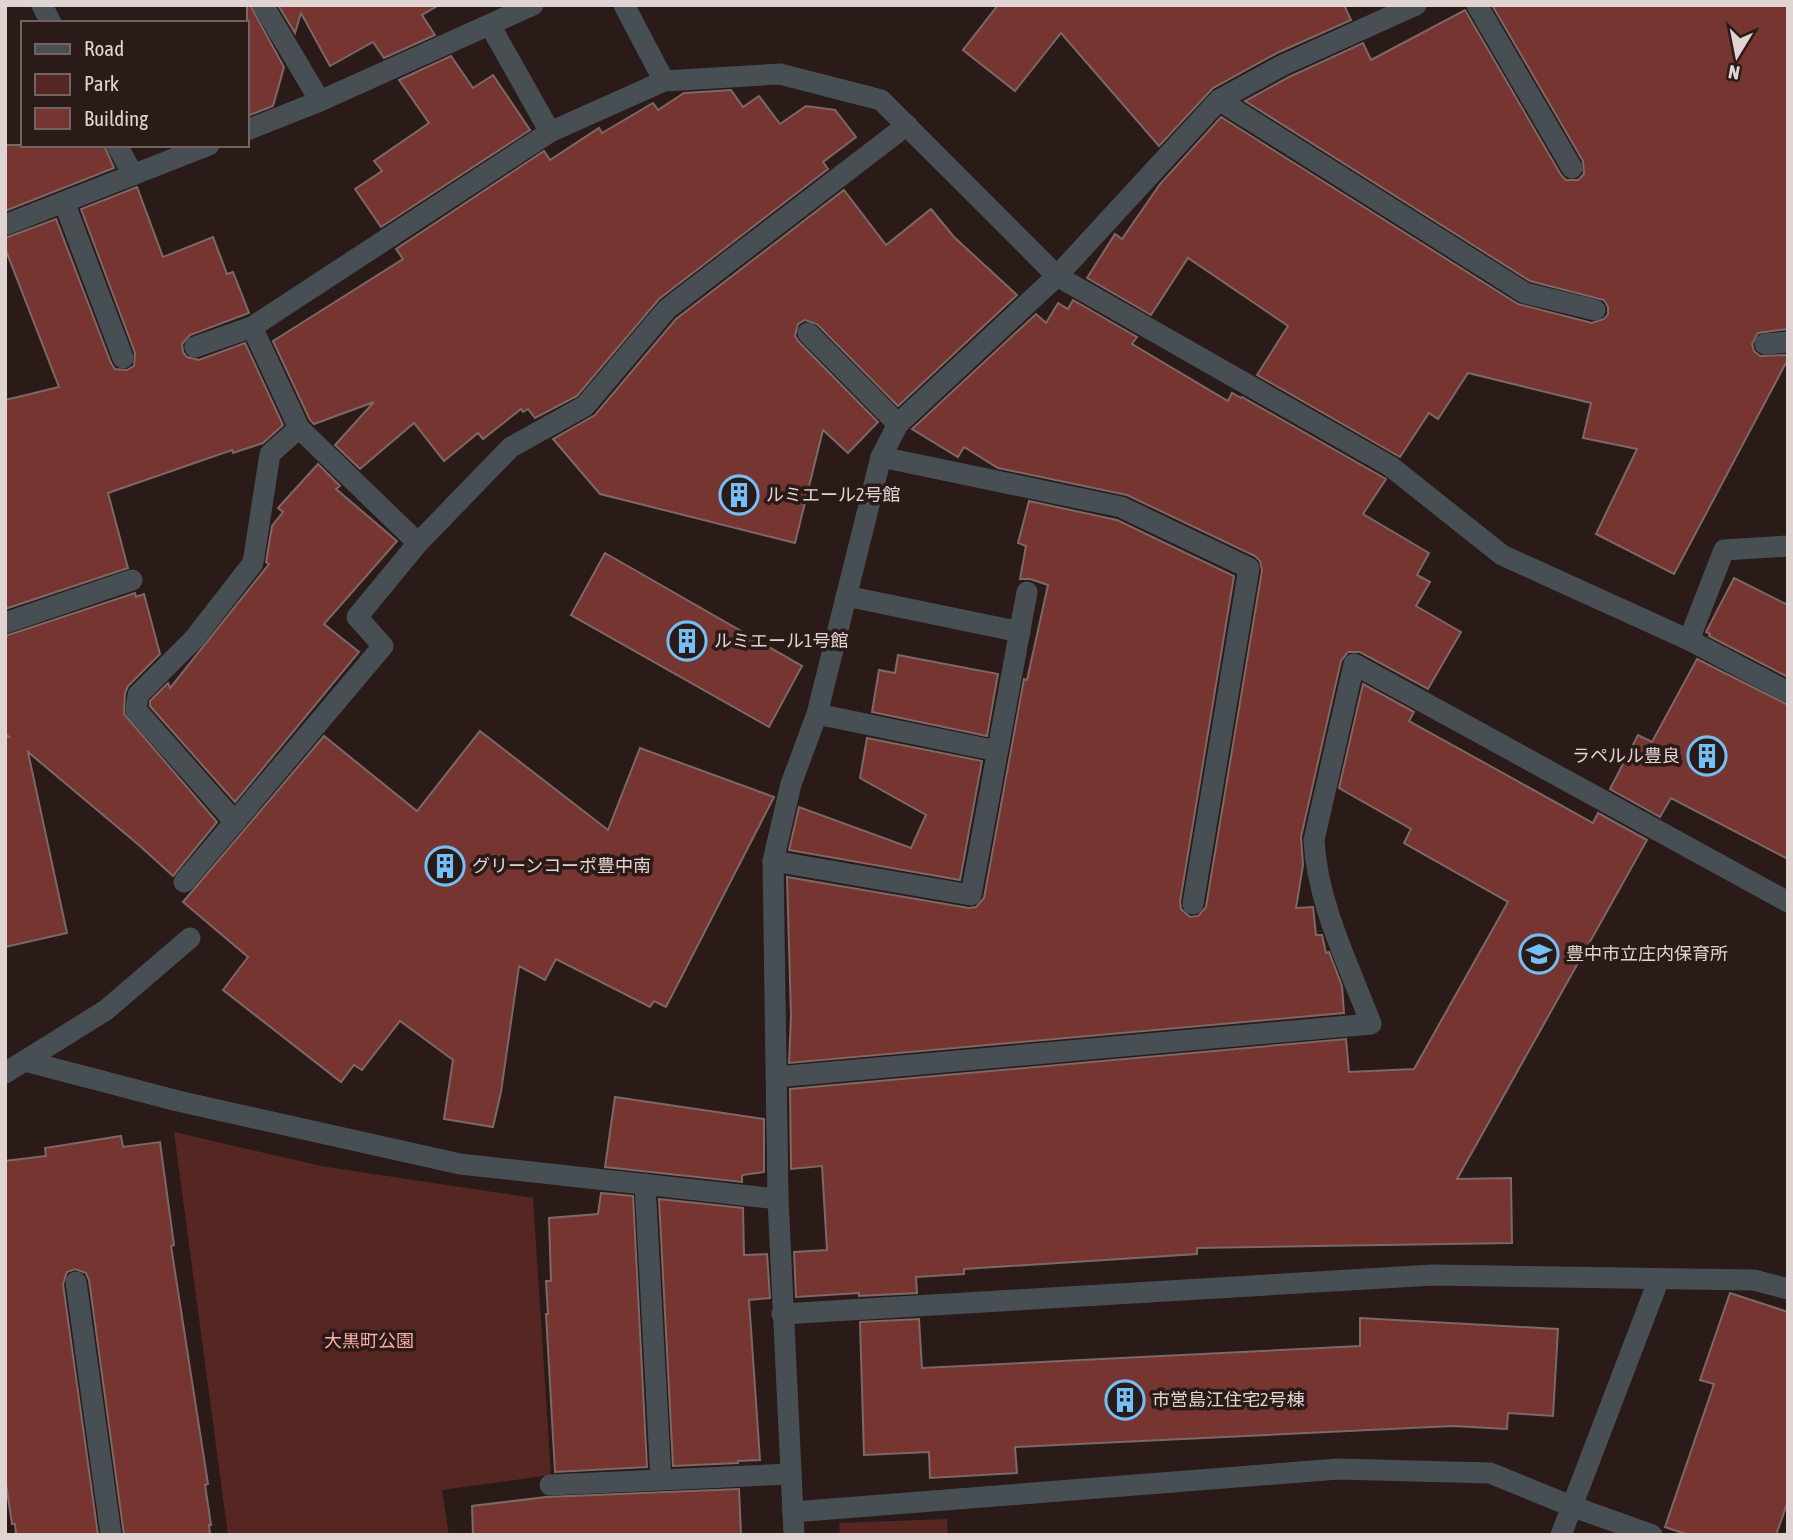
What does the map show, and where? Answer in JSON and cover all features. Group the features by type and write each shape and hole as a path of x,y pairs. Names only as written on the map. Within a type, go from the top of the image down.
{"street":[{"path":"42,5 50,21"},
{"path":"263,5 320,101"},
{"path":"248,130 320,101 533,5"},
{"path":"624,5 664,81"},
{"path":"794,1535 778,1199 773,860 791,784 817,714 881,457 898,424 1057,276 1219,100 1283,65 1416,5"},
{"path":"1477,5 1572,168"},
{"path":"490,24 550,132"},
{"path":"195,347 252,327 550,132 664,81 780,74 881,100 1057,276 1390,466 1502,555 1689,640 1788,692"},
{"path":"1219,100 1525,293 1595,310"},
{"path":"184,883 383,646 357,617 418,543 511,447 585,406 667,309 907,125"},
{"path":"118,147 133,175"},
{"path":"5,225 204,147"},
{"path":"64,202 123,358"},
{"path":"252,327 299,428 418,543"},
{"path":"808,333 898,424"},
{"path":"1765,344 1788,342"},
{"path":"235,822 136,710 138,695 194,639 253,563 270,454 299,428"},
{"path":"881,457 1121,507 1249,568 1193,904"},
{"path":"1689,640 1724,550 1788,546"},
{"path":"5,623 132,580"},
{"path":"773,860 971,895 1027,592"},
{"path":"846,596 1020,632"},
{"path":"776,1077 1371,1024 1330,915 1316,868 1314,840 1354,664 1788,902"},
{"path":"817,714 997,751"},
{"path":"5,1073 106,1010 190,938"},
{"path":"25,1060 178,1101 460,1164 778,1199"},
{"path":"645,1184 661,1480"},
{"path":"782,1314 1433,1275 1754,1280 1788,1289"},
{"path":"1561,1535 1659,1279"},
{"path":"76,1282 111,1535"},
{"path":"793,1512 1338,1469 1490,1473 1653,1535"},
{"path":"550,1485 791,1474"}],"green space":[{"name":"大黒町公園","path":"174,1132 321,1166 533,1198 551,1475 442,1490 449,1535 228,1535"},
{"path":"947,1519 948,1535 840,1535 839,1523"}],"building":[{"path":"247,5 250,5 284,67 273,106 248,116 248,21"},
{"path":"278,5 439,5 422,15 435,35 384,58 373,42 330,66 301,13 295,33"},
{"path":"998,5 1344,5 1351,20 1277,53 1213,88 1159,146 1061,33 1015,91 963,50"},
{"path":"1492,5 1788,5 1788,329 1758,333 1752,344 1754,351 1760,356 1788,355 1788,359 1674,574 1596,534 1637,449 1583,438 1591,403 1468,373 1438,419 1429,413 1400,457 1257,375 1288,326 1188,258 1151,315 1087,278 1115,234 1122,239 1160,184 1221,117 1518,304 1592,323 1604,319 1608,314 1608,307 1604,300 1530,281 1245,101 1289,77 1363,43 1371,60 1465,10 1561,175 1566,180 1578,180 1584,174 1583,161"},
{"path":"451,56 473,88 493,75 530,130 381,227 355,189 382,171 374,161 429,123 399,80"},
{"path":"731,90 743,107 759,96 780,124 806,106 835,110 856,137 823,162 828,169 659,299 577,396 535,418 528,409 523,412 521,409 483,439 478,433 444,461 414,423 360,469 335,445 374,402 314,424 310,420 273,341 403,259 396,249 544,151 550,160 599,128 602,133 653,103 658,110 684,93"},
{"path":"5,145 105,147 114,168 5,211"},
{"path":"137,187 163,257 213,237 227,274 233,272 249,313 190,335 182,344 183,352 187,357 199,360 245,343 283,425 263,443 233,453 232,450 108,493 128,568 5,609 5,400 59,387 5,248 5,238 56,219 111,363 115,369 127,370 134,366 135,353 81,209"},
{"path":"844,190 886,245 931,209 954,237 1017,295 898,406 817,324 805,320 798,324 795,336 799,342 878,422 848,453 823,430 795,543 600,494 553,439 595,415 676,319"},
{"path":"1073,300 1137,337 1132,344 1228,401 1232,393 1242,397 1386,479 1363,514 1429,553 1417,575 1430,582 1416,606 1461,632 1428,689 1360,652 1348,652 1341,661 1301,837 1303,865 1296,908 1313,907 1316,935 1322,935 1326,953 1329,952 1342,986 1344,1013 789,1063 791,1016 787,877 969,908 976,907 984,898 1024,679 1027,680 1048,585 1020,579 1026,546 1018,543 1029,501 1117,520 1234,576 1180,902 1181,909 1190,917 1198,916 1206,907 1262,570 1260,561 1255,556 1127,495 998,468 964,447 958,457 912,429 1036,314 1046,323 1058,303 1068,309"},
{"path":"318,464 340,486 336,489 397,541 324,624 359,652 235,802 150,706 150,701 168,683 170,688 269,564 266,562 272,526 283,512 278,508"},
{"name":"ルミエール1号館","path":"605,553 802,666 769,727 571,615"},
{"path":"1734,578 1788,605 1788,677 1706,632"},
{"path":"135,593 136,597 144,594 160,654 128,686 124,714 217,822 173,876 28,752 67,933 5,947 5,737 9,737 5,733 5,636"},
{"path":"898,655 998,674 987,736 872,712 879,670 895,673"},
{"name":"ラペルル豊良","path":"1697,659 1788,705 1788,859 1671,798 1660,817 1610,789 1638,735 1652,742"},
{"path":"1363,684 1414,712 1409,721 1593,823 1598,813 1647,840 1457,1179 1511,1178 1512,1243 1197,1248 1197,1254 964,1269 964,1274 916,1277 917,1293 796,1297 794,1252 827,1250 822,1166 791,1169 790,1089 1346,1039 1349,1072 1414,1069 1508,902 1404,843 1411,829 1339,788"},
{"path":"480,731 608,830 640,748 774,797 666,1007 654,1001 650,1007 556,959 545,980 519,966 501,1092 493,1127 444,1119 453,1060 400,1021 362,1070 354,1065 341,1082 223,990 248,957 183,902 324,736 417,811"},
{"path":"867,738 982,761 960,880 789,850 799,807 911,848 926,815 860,778"},
{"path":"615,1097 764,1119 764,1172 742,1175 742,1182 605,1167"},
{"path":"121,1136 123,1147 160,1142 174,1245 171,1246 208,1484 205,1485 210,1535 124,1535 89,1280 86,1273 75,1269 67,1272 63,1284 98,1535 16,1535 5,1478 5,1161 46,1156 45,1148"},
{"path":"601,1193 633,1196 647,1467 555,1472 546,1314 546,1281 551,1281 549,1218 598,1214"},
{"path":"659,1199 743,1208 744,1255 767,1254 770,1298 749,1300 760,1460 673,1466"},
{"path":"1730,1293 1788,1312 1788,1501 1776,1535 1689,1535 1665,1527 1714,1384 1700,1380"},
{"name":"市営島江住宅2号棟","path":"1360,1318 1558,1329 1553,1416 1508,1413 1507,1429 1453,1426 1015,1447 1017,1473 930,1478 929,1452 864,1455 860,1322 919,1319 922,1368 1360,1346"},
{"path":"739,1489 741,1535 473,1535 472,1506 546,1497"}],"place":[{"name":"ルミエール2号館","path":"739,495"},
{"name":"ルミエール1号館","path":"687,641"},
{"name":"ラペルル豊良","path":"1707,756"},
{"name":"グリーンコーポ豊中南","path":"445,866"},
{"name":"豊中市立庄内保育所","path":"1539,954"},
{"name":"市営島江住宅2号棟","path":"1125,1400"}]}
